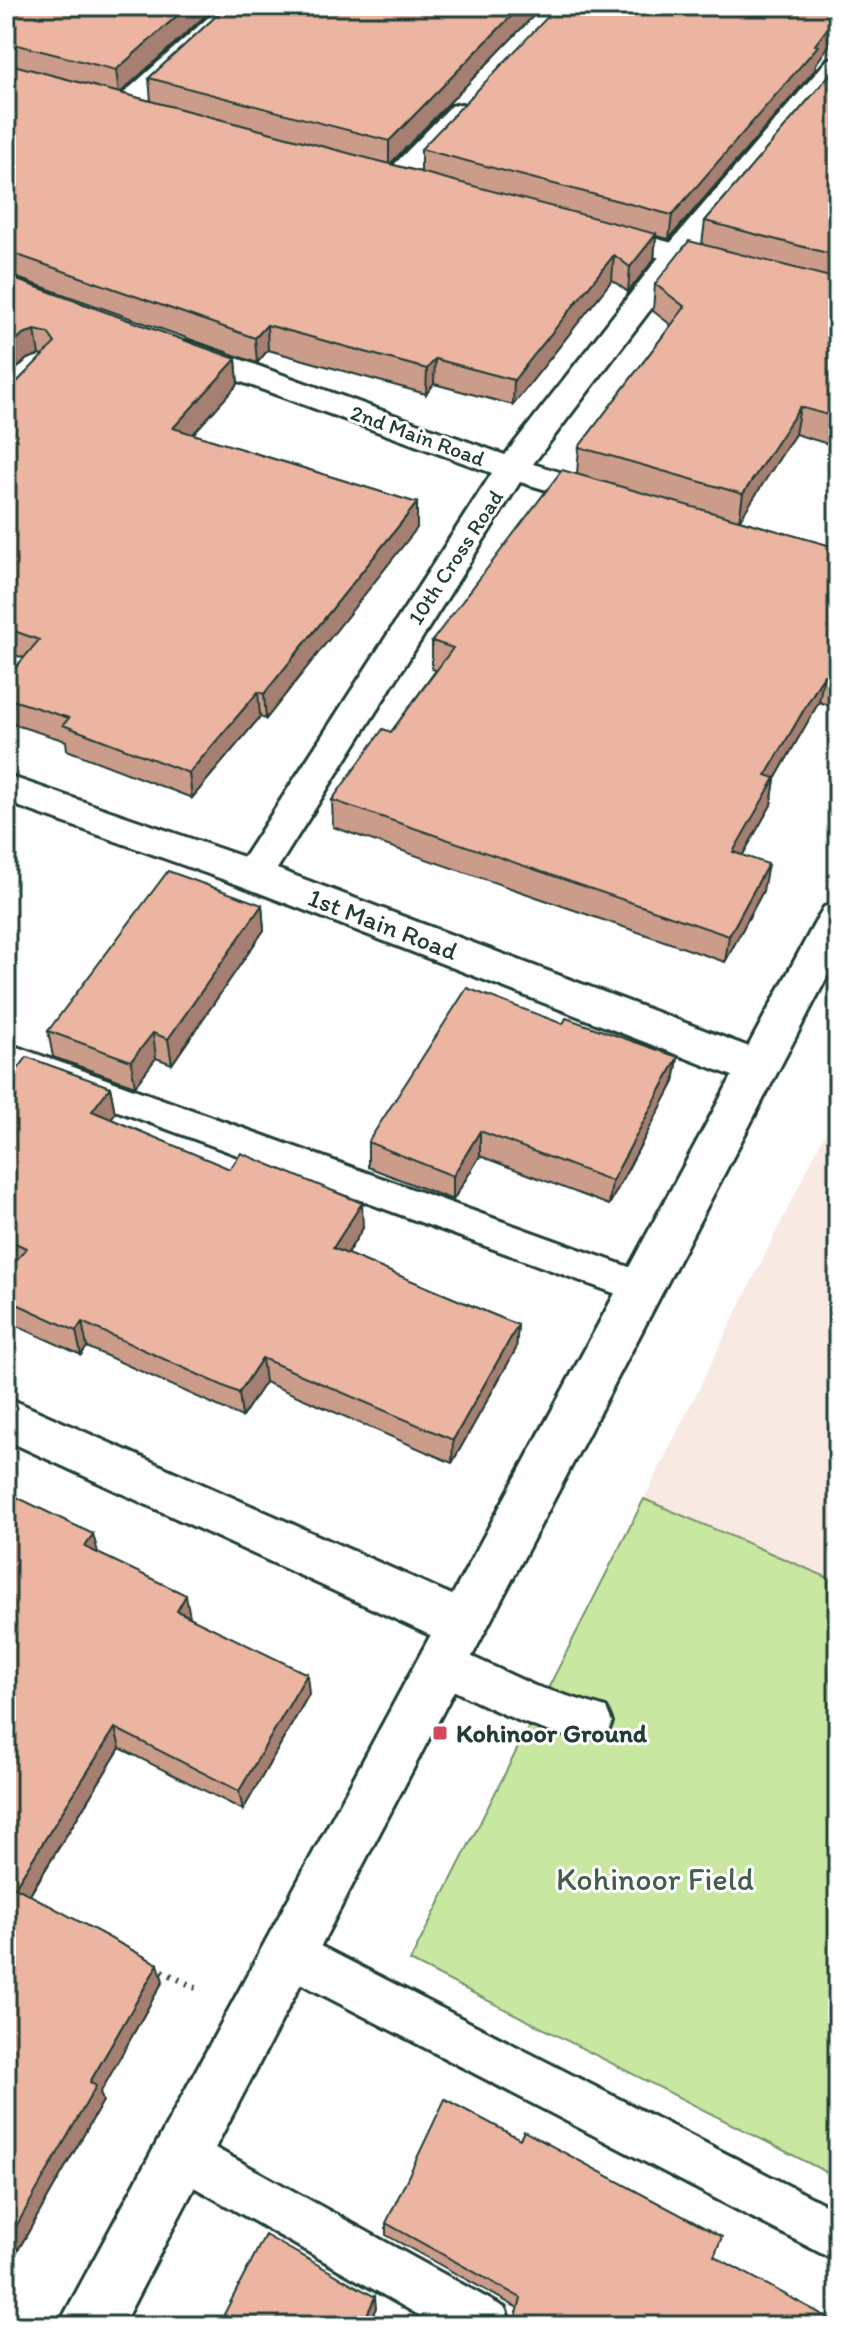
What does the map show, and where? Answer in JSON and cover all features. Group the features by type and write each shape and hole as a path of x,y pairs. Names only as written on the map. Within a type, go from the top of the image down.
{"street":[{"path":"125,107 237,6"},
{"name":"10th Cross Road","path":"253,875 512,469 677,254 838,65"},
{"path":"396,179 485,87"},
{"path":"95,99 155,115"},
{"path":"366,171 426,187"},
{"path":"573,226 838,296"},
{"name":"2nd Main Road","path":"155,339 512,469 645,508"},
{"name":"1st Main Road","path":"6,788 253,875 758,1068"},
{"path":"89,2326 838,917"},
{"path":"6,1418 452,1644"}],"lane":[{"path":"6,1056 641,1287"},
{"path":"452,1644 529,1704 591,1722"},
{"path":"287,1952 838,2237"},
{"path":"181,2153 487,2326"}],"path":[{"path":"148,1964 254,2017"}],"shaded area":[{"path":"838,1107 838,1582 644,1499"}],"green space":[{"name":"Kohinoor Field","path":"644,1499 838,1582 838,2178 410,1961"}],"building":[{"path":"6,6 188,6 116,70 6,42"},
{"path":"227,6 521,6 389,141 149,78"},
{"path":"558,6 838,6 838,14 815,45 818,46 672,215 421,149"},
{"path":"6,63 656,234 630,267 614,255 514,380 435,359 427,369 267,325 255,338 6,251"},
{"path":"838,65 838,256 705,221"},
{"path":"689,241 838,279 838,418 800,407 743,494 579,447 685,307 655,284"},
{"path":"6,276 236,359 173,428 417,503 264,694 258,692 189,773 63,725 69,718 6,698 6,679 39,640 6,628 6,385 16,383 55,343 48,333 35,330 23,334 6,350"},
{"path":"562,470 838,548 838,679 824,675 766,775 775,778 733,852 768,864 729,936 332,800 383,729 391,732 453,648 432,641"},
{"path":"168,871 262,905 168,1039 153,1033 131,1061 48,1031"},
{"path":"467,988 563,1024 566,1018 678,1057 612,1181 480,1131 453,1176 368,1142"},
{"path":"27,1057 110,1087 92,1111 230,1169 241,1153 362,1203 333,1248 518,1325 453,1440 262,1358 239,1393 82,1322 76,1331 6,1299 6,1274 26,1248 6,1239 6,1069 15,1073"},
{"path":"6,1492 93,1534 85,1547 186,1595 177,1611 307,1674 239,1791 115,1728 15,1887 158,1964 90,2082 96,2086 10,2237 6,2235"},
{"path":"445,2099 520,2139 524,2131 722,2237 714,2256 838,2323 838,2326 509,2326 516,2318 521,2298 386,2223"},
{"path":"265,2235 375,2297 362,2326 218,2326"}],"place":[{"name":"Kohinoor Ground","path":"440,1733"}]}
